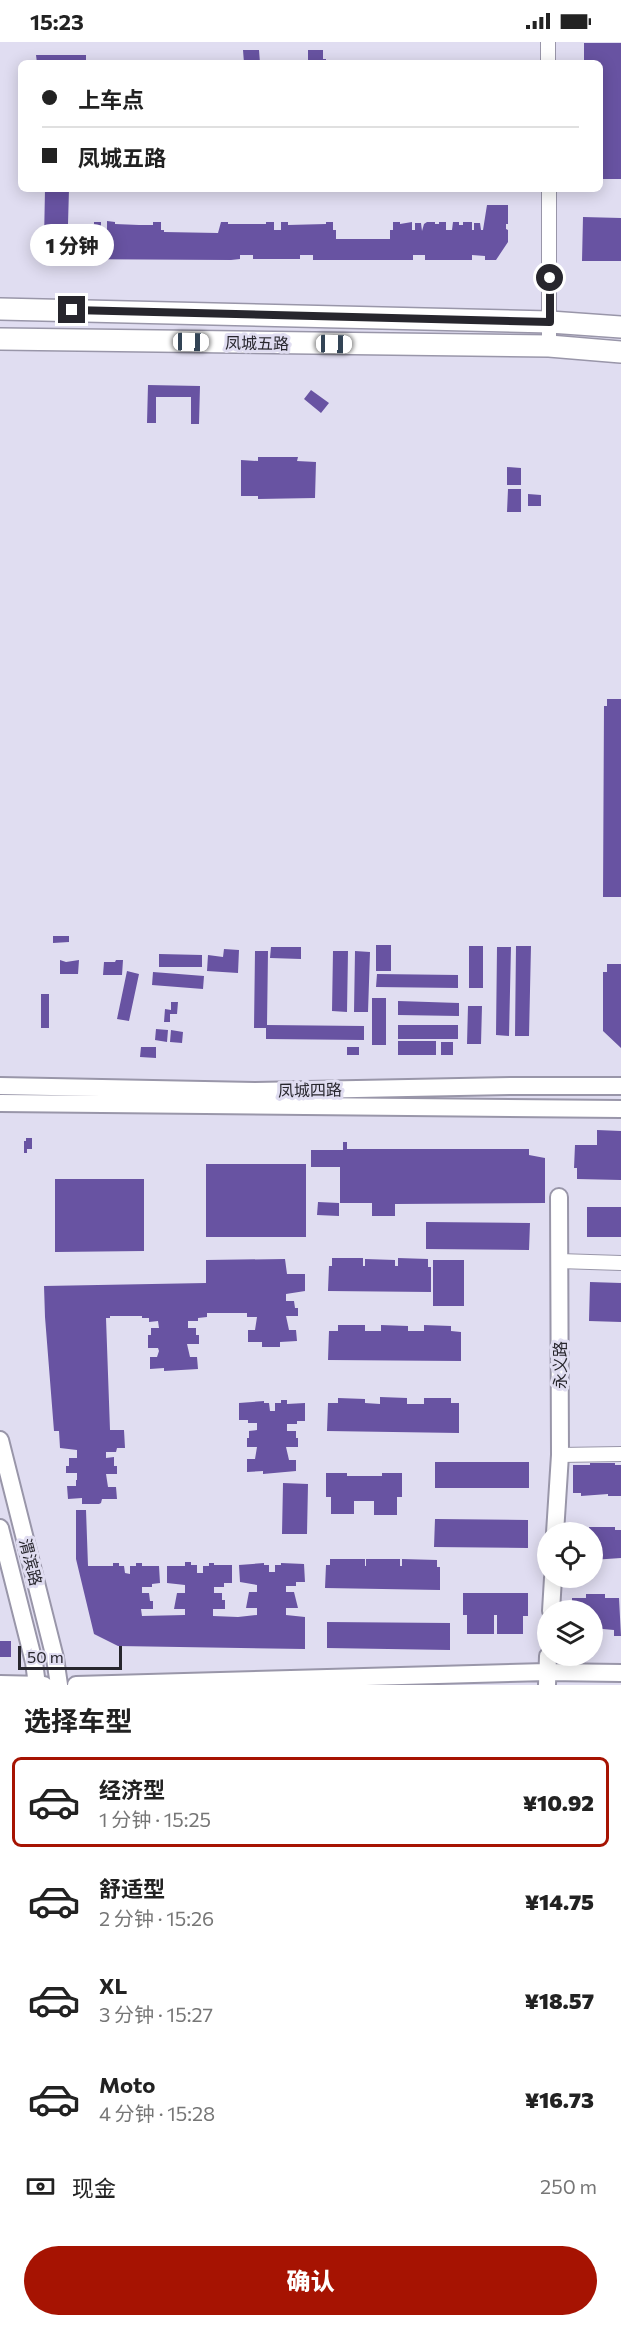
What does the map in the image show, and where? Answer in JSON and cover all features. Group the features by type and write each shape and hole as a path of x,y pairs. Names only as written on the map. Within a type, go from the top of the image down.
{"main road":[{"name":"凤城五路","path":"0,309 550,322 621,327"},
{"name":"凤城五路","path":"0,339 549,346 621,352"}],"street":[{"path":"548,42 548,60"},
{"path":"549,192 549,346"},
{"name":"凤城四路","path":"0,1086 255,1091 621,1086"},
{"name":"凤城四路","path":"0,1103 621,1109"},
{"name":"永义路","path":"556,1522 560,1455 559,1197"},
{"path":"560,1261 621,1263"},
{"name":"渭滨路","path":"0,1440 55,1658 59,1685"},
{"path":"560,1455 621,1455"},
{"name":"渭滨路","path":"0,1528 34,1662 37,1685"},
{"path":"76,1685 547,1671 621,1673"},
{"path":"0,1684 44,1685"}],"building":[{"path":"584,43 621,43 621,179 603,179 603,60 584,60"},
{"path":"243,50 259,50 260,60 244,60"},
{"path":"308,50 323,50 323,59 326,59 326,60 308,60"},
{"path":"36,55 86,55 86,60 37,60"},
{"path":"45,192 69,192 68,224 101,222 101,230 107,230 107,221 115,222 115,224 139,225 153,225 153,222 161,222 161,230 164,232 218,233 221,222 266,224 266,222 274,222 274,230 281,230 281,222 288,222 288,225 333,222 336,239 390,239 393,222 400,222 400,224 412,222 412,230 415,230 415,223 421,223 422,231 427,222 439,224 439,222 446,222 446,230 452,230 453,222 463,225 463,222 472,222 472,230 474,230 474,223 480,223 481,230 483,230 487,205 508,205 506,229 508,230 508,242 496,260 485,260 485,256 472,255 472,260 425,260 425,255 413,255 413,260 313,260 313,255 300,255 300,259 253,259 253,255 240,255 240,259 231,260 57,259 59,241 44,241"},
{"path":"583,217 621,218 621,261 582,261"},
{"path":"148,385 200,386 199,424 191,424 191,397 156,397 156,423 147,423"},
{"path":"311,390 329,403 321,413 304,399"},
{"path":"258,457 298,457 297,461 316,462 315,498 258,499 258,496 241,496 241,460 258,461"},
{"path":"507,467 521,468 521,485 507,485"},
{"path":"508,489 521,489 521,512 507,512"},
{"path":"528,494 541,495 541,506 528,506"},
{"path":"607,699 621,699 621,897 603,897 604,706 607,706"},
{"path":"53,936 69,936 69,942 53,943"},
{"path":"376,945 391,945 391,971 376,971"},
{"path":"469,946 483,946 483,988 469,988"},
{"path":"516,946 531,946 529,1036 515,1036"},
{"path":"271,947 301,947 301,959 270,958"},
{"path":"497,947 511,947 509,1036 496,1035"},
{"path":"224,949 239,950 238,973 207,971 208,955 223,957"},
{"path":"255,951 268,951 267,1025 364,1026 364,1040 266,1039 266,1028 254,1028"},
{"path":"333,951 348,951 347,1012 332,1011"},
{"path":"355,951 370,952 368,1012 354,1012"},
{"path":"159,954 202,955 202,967 159,967"},
{"path":"60,960 66,962 79,960 78,974 60,974"},
{"path":"123,960 122,975 103,975 104,962 115,962"},
{"path":"607,964 621,964 621,1048 603,1031 603,972 607,972"},
{"path":"127,971 139,974 129,1021 117,1019"},
{"path":"153,972 204,976 203,989 152,985"},
{"path":"377,974 458,975 458,988 376,987"},
{"path":"41,994 49,994 49,1028 41,1028"},
{"path":"372,998 386,998 386,1045 372,1045"},
{"path":"398,1001 459,1003 459,1016 398,1015"},
{"path":"171,1002 178,1002 177,1014 170,1014 170,1022 164,1022 165,1009 171,1010"},
{"path":"468,1006 482,1006 481,1044 467,1044"},
{"path":"398,1025 458,1025 458,1039 398,1039"},
{"path":"156,1029 168,1030 167,1042 155,1040"},
{"path":"171,1030 183,1032 182,1043 170,1042"},
{"path":"398,1041 436,1041 436,1055 398,1055"},
{"path":"441,1042 453,1042 453,1055 441,1055"},
{"path":"141,1047 156,1047 156,1058 140,1057"},
{"path":"347,1047 359,1047 359,1055 347,1055"},
{"path":"597,1130 621,1131 621,1180 577,1179 577,1168 574,1168 575,1145 597,1145"},
{"path":"26,1138 32,1138 32,1149 27,1149 27,1153 24,1153 24,1141"},
{"path":"343,1142 347,1142 347,1149 529,1149 529,1155 545,1158 545,1203 395,1204 395,1216 372,1216 372,1203 340,1203 340,1167 311,1167 311,1150 343,1150"},
{"path":"206,1164 306,1164 306,1237 206,1237"},
{"path":"55,1179 144,1179 144,1251 55,1252"},
{"path":"318,1202 339,1203 339,1216 317,1215"},
{"path":"587,1207 621,1207 621,1237 587,1237"},
{"path":"426,1222 530,1223 529,1250 426,1249"},
{"path":"332,1258 363,1258 363,1266 365,1266 365,1259 395,1260 395,1266 398,1266 398,1258 428,1259 428,1267 431,1267 431,1292 328,1291 329,1266 332,1266"},
{"path":"285,1259 287,1274 305,1274 305,1291 286,1294 286,1301 294,1301 295,1308 298,1308 298,1316 286,1316 289,1330 296,1330 297,1341 280,1342 280,1347 262,1347 262,1342 248,1342 248,1330 255,1330 257,1317 247,1317 247,1313 207,1313 207,1317 198,1318 198,1321 188,1321 188,1328 196,1328 196,1335 199,1335 199,1344 187,1344 190,1357 197,1357 198,1369 164,1371 164,1368 150,1369 150,1357 157,1357 159,1351 158,1348 148,1348 148,1335 151,1335 151,1328 159,1328 158,1321 149,1322 149,1318 142,1318 142,1316 106,1318 110,1430 124,1430 125,1448 117,1448 116,1452 106,1452 106,1458 114,1457 114,1466 117,1466 117,1474 106,1474 108,1487 116,1487 117,1499 102,1499 99,1504 82,1504 82,1498 68,1499 67,1486 76,1486 77,1473 66,1473 66,1466 69,1466 69,1458 77,1458 77,1450 60,1448 59,1431 54,1431 44,1286 206,1283 206,1260"},
{"path":"433,1260 464,1260 464,1306 433,1306"},
{"path":"590,1282 621,1283 621,1322 589,1321"},
{"path":"338,1325 365,1325 365,1331 381,1331 381,1325 408,1326 408,1331 424,1331 424,1325 451,1326 451,1331 461,1332 461,1361 328,1360 329,1331 338,1331"},
{"path":"380,1397 407,1398 407,1404 424,1404 424,1398 451,1398 451,1403 459,1403 459,1433 327,1431 328,1403 338,1403 338,1398 365,1399 365,1403 380,1404"},
{"path":"281,1400 287,1400 287,1404 305,1403 305,1421 287,1424 287,1431 296,1431 296,1438 298,1438 298,1447 286,1447 289,1460 296,1460 296,1471 263,1474 263,1471 247,1472 247,1459 255,1459 257,1447 247,1447 247,1438 249,1438 249,1431 257,1430 257,1423 239,1420 239,1403 264,1401 264,1403 269,1403 270,1411 275,1411 275,1403 281,1403"},
{"path":"435,1462 529,1462 529,1488 435,1488"},
{"path":"590,1463 621,1465 621,1496 608,1496 608,1494 581,1496 581,1493 573,1493 573,1465 590,1465"},
{"path":"326,1473 347,1473 347,1476 382,1476 382,1473 402,1473 402,1497 397,1497 397,1515 374,1515 374,1501 354,1501 354,1514 331,1514 331,1497 326,1497"},
{"path":"283,1483 308,1484 307,1534 282,1534"},
{"path":"76,1510 86,1510 88,1566 113,1566 113,1563 119,1563 119,1566 124,1566 125,1573 130,1574 130,1566 136,1566 136,1563 142,1563 142,1566 159,1566 160,1583 152,1584 152,1587 142,1587 142,1593 149,1593 150,1601 153,1601 153,1609 141,1609 142,1616 185,1615 185,1609 174,1609 177,1593 185,1593 185,1585 167,1583 167,1566 185,1566 185,1562 191,1562 191,1565 197,1565 197,1573 203,1573 203,1566 209,1566 209,1563 232,1565 232,1583 224,1583 224,1587 214,1587 214,1593 222,1593 225,1609 213,1609 213,1616 238,1617 257,1615 257,1608 246,1608 249,1592 257,1592 257,1585 240,1582 239,1565 264,1563 264,1565 269,1565 269,1572 275,1572 275,1565 281,1565 281,1563 304,1564 305,1582 296,1582 296,1586 286,1586 286,1592 294,1592 298,1608 286,1608 286,1615 305,1617 305,1649 118,1646 94,1634 76,1559"},
{"path":"435,1519 528,1520 528,1548 434,1547"},
{"path":"603,1527 615,1527 615,1530 621,1530 621,1558 603,1559"},
{"path":"330,1559 365,1559 365,1566 366,1559 400,1559 400,1566 402,1566 402,1559 437,1560 437,1567 440,1567 440,1590 325,1588 326,1565 330,1565"},
{"path":"463,1593 528,1593 528,1616 523,1616 523,1634 497,1634 497,1615 494,1615 494,1634 467,1634 467,1615 463,1615"},
{"path":"586,1594 605,1594 605,1598 619,1598 621,1636 614,1636 614,1630 603,1629 603,1600 572,1600 572,1598 586,1598"},
{"path":"327,1622 450,1623 450,1650 327,1648"},
{"path":"0,1641 11,1641 11,1657 0,1657"}],"route":[{"path":"72,310 550,322 550,278"}]}
